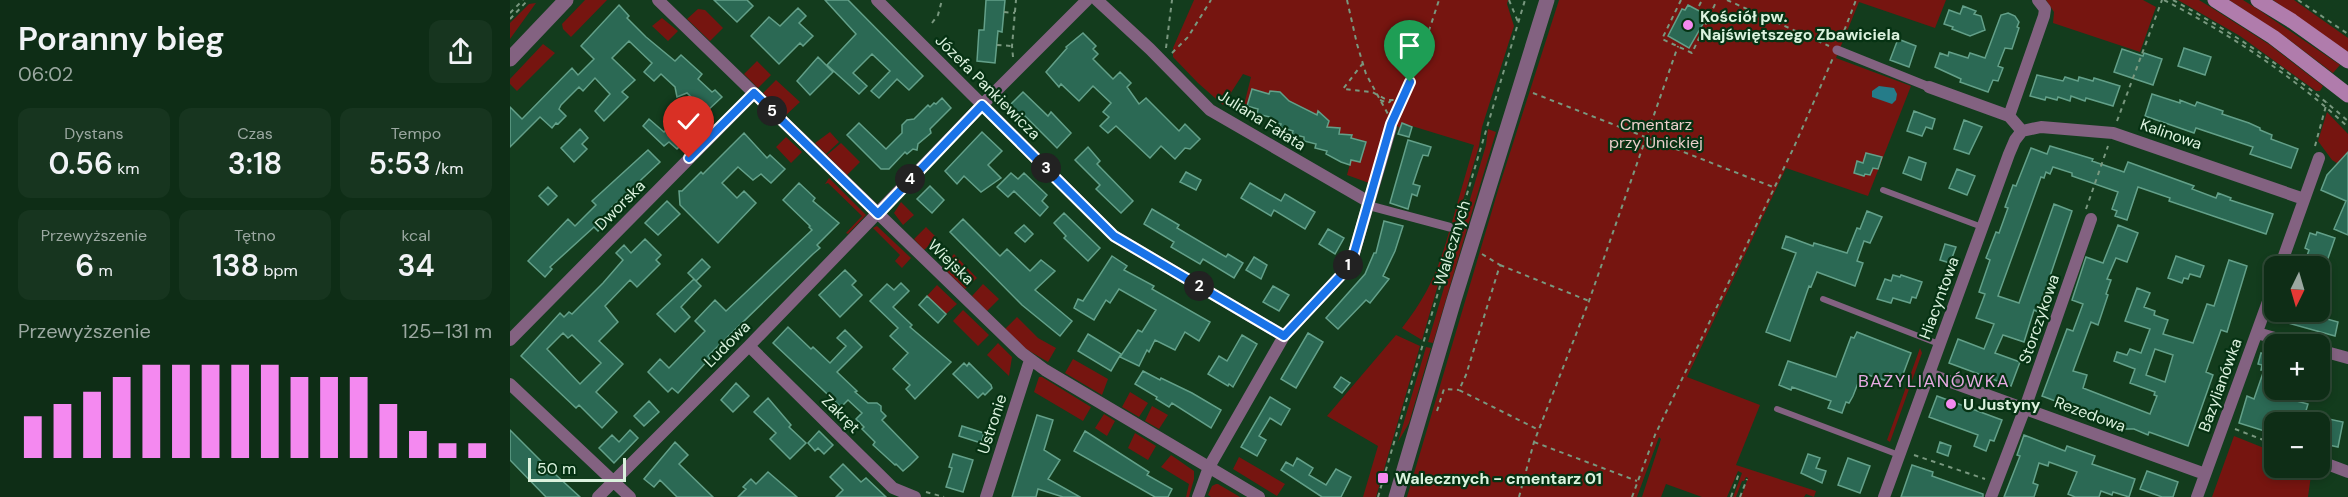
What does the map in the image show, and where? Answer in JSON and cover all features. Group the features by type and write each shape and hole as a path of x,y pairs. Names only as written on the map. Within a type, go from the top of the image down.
{"main road":[{"path":"2215,0 2273,37 2348,95"},
{"path":"2258,0 2348,61"}],"street":[{"path":"510,59 566,0"},
{"name":"Wiejska","path":"658,0 1030,360 1259,497"},
{"name":"Józefa Pankiewicza","path":"877,0 1114,236 1284,336"},
{"name":"Ludowa","path":"598,497 1087,0"},
{"name":"Juliana Fałata","path":"1097,0 1150,49 1210,110 1372,204"},
{"name":"Walecznych","path":"1396,497 1546,0"},
{"path":"2008,116 2044,16 2045,9 2038,0"},
{"path":"1837,50 2008,116 2022,131"},
{"name":"Dworska","path":"510,340 754,93"},
{"path":"1198,497 1209,467 1284,336 1345,271 1352,260 1372,204 1391,124"},
{"name":"Kalinowa","path":"2022,131 2041,127 2113,133 2148,143 2304,199"},
{"name":"Hiacyntowa","path":"1884,497 1982,227 2015,140 2022,131"},
{"path":"2284,256 2319,158"},
{"path":"1372,204 1449,227"},
{"name":"Storczykowa","path":"1991,497 2025,408 2091,219"},
{"name":"Bazylianówka","path":"2197,497 2264,313"},
{"path":"2257,333 2264,335"},
{"name":"Zakręt","path":"749,346 893,488 915,497"},
{"path":"2330,353 2348,358"},
{"name":"Ustronie","path":"986,497 1030,360"},
{"name":"Rezedowa","path":"1929,374 2205,474"},
{"path":"510,384 630,497"},
{"path":"2330,465 2348,472"}],"lane":[{"path":"1883,190 1982,227"},
{"path":"1823,299 1939,344"},
{"path":"1777,409 1900,452"}],"path":[{"path":"510,14 523,0"},
{"path":"510,19 528,0"},
{"path":"932,23 938,15 942,0"},
{"path":"1016,0 1012,46 1012,56 1016,60"},
{"path":"1166,53 1172,0"},
{"path":"1166,53 1176,51 1196,26 1211,0"},
{"path":"1347,0 1363,63 1391,124"},
{"path":"1391,124 1425,45 1439,0"},
{"path":"1509,0 1518,22"},
{"path":"1378,497 1525,0"},
{"path":"1681,0 1662,39 1692,53 1717,0"},
{"path":"1699,6 1702,0"},
{"path":"1727,0 1837,50"},
{"path":"1632,497 1655,435 1794,147 1837,50 1856,0"},
{"path":"2091,219 2084,214 2163,0 2225,34 2326,107 2348,127"},
{"path":"2173,0 2245,42 2327,102 2348,121"},
{"path":"2298,0 2348,34"},
{"path":"1004,12 1015,13"},
{"path":"997,45 1012,46"},
{"path":"1519,497 1534,442 1589,301 1678,46"},
{"path":"1161,48 1173,61"},
{"path":"1363,63 1342,89 1375,93 1391,101"},
{"path":"1533,93 1773,187"},
{"path":"1379,100 1388,103 1402,100"},
{"path":"2319,158 2315,150 2327,102"},
{"path":"1482,254 1500,265 1589,301"},
{"path":"1459,390 1466,375 1500,265"},
{"path":"1437,411 1444,389 1459,390 1539,430"},
{"path":"2224,424 2264,440"},
{"path":"1534,442 1637,481"},
{"path":"1900,452 1996,483"},
{"path":"1731,497 1739,473"},
{"path":"1740,497 1747,479"}],"green space":[{"path":"585,0 607,0 571,37 563,29 562,24"},
{"path":"1194,0 1508,0 1507,4 1514,26 1482,127 1479,146 1456,224 1452,222 1474,145 1402,123 1398,134 1399,127 1387,122 1369,183 1347,175 1351,160 1360,162 1365,142 1356,139 1355,143 1252,89 1247,106 1244,105 1251,77 1243,74 1223,105 1173,57 1173,48"},
{"name":"Cmentarz przy Unickiej","path":"1559,0 1946,0 1935,28 1859,2 1836,58 1911,86 1868,196 1786,168 1687,377 1760,405 1736,465 1816,491 1814,497 1806,494 1804,497 1741,497 1748,478 1746,477 1736,497 1733,497 1742,473 1738,471 1727,497 1702,497 1666,484 1661,497 1642,497 1661,439 1659,437 1637,497 1407,497 1499,187"},
{"path":"2046,0 2143,0 2156,7 2140,52 2053,23 2054,12"},
{"path":"2178,0 2199,0 2270,45 2323,86 2320,91 2316,91 2240,36"},
{"path":"2229,0 2243,0 2340,65 2333,73 2284,36"},
{"path":"2273,0 2294,0 2348,38 2348,52"},
{"path":"536,3 510,39 510,23 529,4"},
{"path":"698,9 705,10 723,28 710,41 687,19"},
{"path":"662,18 678,31 668,41 652,26"},
{"path":"543,44 555,53 517,91 510,84 510,79"},
{"path":"757,61 771,75 758,88 744,74"},
{"path":"776,80 800,102 786,115 763,93"},
{"path":"2327,112 2348,134 2348,170 2332,160 2318,141"},
{"path":"1488,129 1496,132 1433,343 1428,342 1486,145"},
{"path":"830,132 839,142 826,154 815,143"},
{"path":"786,137 802,152 791,163 776,147"},
{"path":"841,143 860,162 847,175 827,155"},
{"path":"829,178 866,215 848,234 846,233 862,216 828,183 825,184"},
{"path":"901,202 914,215 903,225 894,213"},
{"path":"877,226 911,258 902,268 895,261 900,255 873,228"},
{"path":"926,227 937,238 924,250 914,239"},
{"path":"1449,232 1453,233 1422,340 1402,328 1431,283"},
{"path":"954,254 977,278 965,289 942,267"},
{"path":"983,284 999,299 987,311 972,296"},
{"path":"937,285 957,304 946,314 927,296"},
{"path":"963,310 989,335 978,346 953,321"},
{"path":"1017,317 1038,338 1056,348 1048,362 1026,349 1005,329"},
{"path":"1396,335 1420,346 1376,497 1363,497 1378,446 1327,416"},
{"path":"998,343 1012,357 1009,376 987,355"},
{"path":"1426,347 1431,348 1409,423 1398,442"},
{"path":"1920,348 1922,353 1890,442 1887,440"},
{"path":"1073,359 1108,379 1102,395 1065,373"},
{"path":"1039,377 1091,407 1083,421 1034,392"},
{"path":"1130,392 1148,403 1139,417 1122,407"},
{"path":"1152,406 1168,415 1159,429 1145,421"},
{"path":"1104,414 1115,421 1107,436 1095,428"},
{"path":"1135,433 1156,446 1148,460 1128,448"},
{"path":"2234,436 2264,448 2264,478 2311,478 2308,497 2212,497"},
{"path":"1171,455 1194,471 1189,497 1186,497 1189,484 1161,467"},
{"path":"1239,457 1285,484 1277,496 1233,469"},
{"path":"1216,484 1240,497 1211,497 1208,495 1212,486"}],"water":[{"path":"1879,86 1894,88 1897,94 1892,104 1872,97 1872,91"}],"building":[{"path":"714,0 747,0 753,6 737,22"},
{"path":"825,0 848,0 923,76 909,90 897,79 879,98 871,91 890,71 872,54 853,73 867,86 859,94 827,65 856,34"},
{"path":"986,0 1005,0 1002,32 998,31 995,63 977,61 979,30 984,30"},
{"path":"619,5 629,16 627,18 646,37 675,61 681,55 702,74 698,79 712,92 715,90 722,97 706,112 687,93 677,97 675,87 661,74 654,81 644,72 652,63 629,41 612,58 635,80 622,92 628,97 604,121 595,111 610,94 595,78 583,91 579,87 561,105 559,109 566,116 558,124 556,123 552,128 540,117 510,147 510,107 522,119 572,68 578,75 594,59 581,46"},
{"name":"Kościół pw. Najświętszego Zbawiciela","path":"1688,5 1705,14 1702,19 1704,22 1689,48 1668,36 1682,9 1685,10"},
{"path":"1963,6 1976,11 1974,14 1981,16 1985,30 1970,36 1944,24 1949,10 1960,14"},
{"path":"798,8 806,16 799,23 813,36 803,46 800,43 779,64 751,36 769,17 780,26"},
{"path":"2008,13 2015,16 2019,22 2017,27 2019,28 2012,49 2005,48 1998,66 2003,68 1998,81 1993,80 1988,92 1960,82 1961,79 1935,67 1940,53 1948,56 1949,52 1968,58 1970,53 1985,58 2001,15"},
{"path":"1083,33 1096,46 1093,49 1098,54 1093,59 1113,79 1120,72 1131,83 1127,87 1139,104 1146,98 1179,131 1185,124 1200,139 1190,149 1185,148 1175,159 1161,146 1150,158 1116,126 1108,133 1100,126 1109,117 1103,112 1111,103 1093,86 1079,101 1061,84 1059,87 1046,72 1066,47"},
{"path":"1898,39 1916,46 1909,67 1890,60"},
{"path":"2184,48 2211,57 2205,75 2178,66"},
{"path":"2122,49 2162,59 2153,85 2114,72"},
{"path":"818,57 833,72 810,95 797,81"},
{"path":"2037,75 2063,81 2065,77 2078,81 2079,77 2093,81 2094,78 2120,86 2113,106 2071,96 2070,101 2058,97 2057,100 2046,97 2045,100 2030,96"},
{"path":"1252,89 1269,94 1270,91 1280,92 1289,101 1317,115 1318,111 1329,121 1327,127 1340,128 1339,134 1352,135 1351,138 1366,142 1360,162 1351,160 1350,165 1341,162 1326,154 1327,151 1315,148 1316,144 1304,141 1304,137 1292,134 1293,131 1280,127 1281,124 1269,121 1270,117 1257,114 1258,109 1247,106"},
{"path":"1023,92 1048,116 1051,112 1071,133 1057,148 1023,114 1021,116 1010,105"},
{"path":"2152,94 2195,106 2197,102 2260,128 2272,135 2271,139 2298,149 2291,168 2250,154 2253,147 2196,128 2194,133 2145,116"},
{"path":"942,98 951,108 930,129 931,133 918,144 917,150 913,149 907,154 905,152 889,169 881,169 847,135 859,123 886,149 902,133 902,125 907,120 914,119 928,105 930,107 936,104"},
{"path":"1914,111 1935,119 1932,129 1926,127 1922,136 1907,131"},
{"path":"649,119 664,132 670,126 685,141 677,149 669,142 664,146 643,126"},
{"path":"1964,120 1982,127 1969,154 1954,149"},
{"path":"1402,123 1412,127 1409,137 1398,134"},
{"path":"580,129 588,138 582,144 587,149 574,162 561,148"},
{"path":"982,132 1002,151 988,165 1001,178 981,192 964,176 957,184 945,171"},
{"path":"744,133 767,158 770,155 785,169 771,183 761,174 753,180 738,167 722,183 737,198 744,191 756,203 718,243 680,205 679,191 682,191 701,172 703,174"},
{"path":"1408,140 1431,147 1428,156 1423,155 1420,163 1413,184 1420,186 1417,196 1412,194 1408,209 1390,203"},
{"path":"2050,146 2093,159 2092,161 2124,172 2128,162 2194,186 2192,189 2216,198 2218,193 2231,198 2230,200 2273,214 2266,234 2169,201 2170,198 2138,187 2127,220 2115,216 2117,211 2112,209 2118,192 2053,167 2050,174 2046,172 2044,178 2041,177 1998,296 2019,303 2054,204 2072,211 2038,312 2034,310 2024,342 2003,335 1995,353 2020,362 2011,386 1949,363 1958,339 1984,349 1994,324 1976,318 1985,294 1979,292 1990,260 1986,258 1996,232 1999,233 2013,185 2016,186 2031,148 2047,154"},
{"path":"1088,147 1100,161 1097,164 1133,201 1121,213 1096,189 1100,185 1075,160"},
{"path":"648,150 660,162 612,207 614,209 607,215 611,218 598,231 594,227 550,267 552,269 545,277 528,261 568,219 575,226 596,205 592,201"},
{"path":"2348,152 2348,235 2334,229 2346,201 2321,190 2327,175"},
{"path":"1866,153 1882,157 1878,169 1873,168 1870,175 1865,174 1864,176 1854,173 1857,161 1863,163"},
{"path":"1909,157 1926,163 1921,180 1903,173"},
{"path":"1957,169 1975,176 1967,195 1949,188"},
{"path":"1186,172 1201,180 1196,190 1180,182"},
{"path":"1011,173 1018,179 1024,173 1047,195 1042,201 1048,207 1040,216 1014,191 1008,197 997,187"},
{"path":"799,183 815,198 813,201 839,223 817,245 820,248 708,356 710,358 678,393 672,388 668,392 648,372 660,359 669,368 705,331 695,321 715,300 726,311 812,230 783,200"},
{"path":"1250,183 1281,201 1285,194 1315,212 1305,229 1274,210 1271,216 1241,198"},
{"path":"930,186 944,200 932,213 917,199"},
{"path":"548,187 557,196 548,205 539,196"},
{"path":"667,201 680,214 658,235 645,223"},
{"path":"1152,209 1179,225 1177,228 1226,257 1228,254 1243,263 1234,278 1203,259 1200,264 1171,247 1174,242 1144,224"},
{"path":"1867,211 1882,217 1870,243 1864,241 1857,261 1863,263 1855,286 1817,272 1811,287 1809,286 1790,341 1766,332 1796,253 1782,248 1786,236 1813,246 1814,243 1847,253"},
{"path":"1064,213 1100,248 1088,261 1064,238 1066,236 1054,223"},
{"path":"963,219 1000,256 1007,249 1030,271 1041,260 1055,271 1035,290 1072,321 1060,336 1022,305 950,232"},
{"path":"1384,221 1403,226 1395,251 1383,276 1389,279 1370,303 1366,300 1338,329 1326,318 1365,274 1376,253"},
{"path":"1024,225 1033,234 1025,242 1015,233"},
{"path":"2118,225 2138,233 2127,262 2116,258 2107,279 2111,280 2098,325 2091,322 2073,371 2087,375 2083,388 2150,414 2157,396 2154,395 2155,392 2130,383 2135,369 2114,361 2117,352 2127,355 2130,349 2141,353 2150,329 2125,321 2137,288 2150,293 2144,307 2155,311 2154,315 2168,320 2163,334 2193,343 2207,304 2214,306 2229,260 2247,266 2227,332 2221,330 2206,372 2213,375 2188,446 2149,432 2148,435 2134,429 2125,429 2042,396 2067,329 2073,331 2083,304 2072,300 2086,257 2103,263","holes":["2155,349 2173,355 2165,382 2146,375"]},
{"path":"1328,229 1344,238 1335,254 1319,244"},
{"path":"2317,232 2335,238 2329,256 2307,256 2309,250 2305,248 2310,233 2316,235"},
{"path":"645,239 661,255 656,260 660,264 637,287 630,280 605,306 618,322 599,341 623,364 596,392 617,412 602,428 579,405 576,408 521,356 560,313 564,317 569,312 572,314 603,283 623,260 616,253 624,245 631,253","holes":["563,333 568,338 572,335 601,363 580,384 547,349"]},
{"path":"1945,244 1956,247 1950,263 1940,260"},
{"path":"1112,256 1127,266 1124,270 1154,286 1152,289 1210,322 1199,341 1185,332 1175,350 1155,340 1139,366 1120,357 1138,330 1142,332 1156,310 1119,289 1110,303 1106,300 1094,320 1074,308 1078,299 1083,301"},
{"path":"2176,256 2204,266 2200,277 2190,274 2188,279 2184,278 2182,283 2168,278"},
{"path":"1254,257 1267,265 1261,279 1246,270"},
{"path":"702,259 710,267 696,281 688,273"},
{"path":"845,270 856,281 852,285 862,295 840,317 819,295"},
{"path":"1893,275 1900,277 1901,275 1922,282 1916,298 1912,297 1910,303 1893,298 1891,303 1877,299 1885,279 1891,281"},
{"path":"694,279 701,286 681,307 690,317 675,332 657,314"},
{"path":"901,283 909,291 893,307 912,325 910,327 951,362 915,399 906,389 910,385 893,369 908,353 890,336 898,328 870,301 887,284 894,290"},
{"path":"1273,286 1289,295 1279,311 1263,302"},
{"path":"927,296 946,314 938,323 919,305"},
{"path":"2330,320 2338,322 2335,336 2288,323 2330,322"},
{"path":"788,327 830,363 846,346 837,338 845,330 862,347 837,372 868,403 877,403 881,406 881,411 886,416 882,420 918,457 903,471 873,445 875,442 856,419 862,413 848,400 841,407 773,343"},
{"path":"1857,332 1911,353 1902,377 1890,373 1887,381 1862,373 1853,396 1849,403 1846,402 1842,413 1828,408 1831,401 1792,387 1791,390 1779,385 1788,361 1836,377 1851,337 1854,338"},
{"path":"1308,333 1323,342 1296,388 1281,379"},
{"path":"1088,334 1121,354 1111,371 1078,351"},
{"path":"1242,335 1257,344 1233,387 1229,384 1228,386 1208,374 1219,356 1227,361"},
{"path":"2261,353 2264,354 2264,370 2261,370 2262,365 2258,364"},
{"path":"964,363 967,366 969,363 991,385 992,388 985,395 983,393 978,398 953,374"},
{"path":"2264,370 2264,400 2293,400 2308,404 2306,412 2264,412 2264,431 2239,423 2247,396 2254,399"},
{"path":"1143,371 1192,393 1221,410 1211,428 1172,403 1169,407 1135,384"},
{"path":"1341,377 1350,383 1342,393 1334,387"},
{"path":"736,383 749,396 733,412 721,400"},
{"path":"1937,396 2002,420 1994,441 1990,440 1986,451 1974,446 1978,435 1929,417"},
{"path":"1270,397 1290,409 1281,425 1270,418 1259,436 1266,440 1257,456 1241,447"},
{"path":"768,398 791,425 789,427 806,443 790,459 770,439 776,433 754,412"},
{"path":"649,401 659,412 644,426 634,416"},
{"path":"1037,415 1053,420 1044,450 1060,460 1048,479 1080,497 1063,497 1038,489 1036,497 1012,497"},
{"path":"2330,419 2343,422 2338,447 2330,445"},
{"path":"962,426 984,433 981,443 959,436"},
{"path":"510,430 580,497 546,497 510,460"},
{"path":"630,430 638,438 614,463 599,448 612,435 619,442"},
{"path":"819,431 833,445 824,454 818,448 815,451 808,443"},
{"path":"1085,431 1149,472 1147,475 1172,489 1168,497 1155,497 1074,451"},
{"path":"2024,435 2065,451 2067,446 2095,456 2092,464 2135,479 2129,497 2101,491 2099,497 2075,497 2068,494 2077,472 2049,462 2048,466 2039,463 2033,483 2038,485 2034,497 2004,497 2020,456 2017,455"},
{"path":"675,442 688,455 679,464 713,497 677,497 660,480 654,487 644,479"},
{"path":"1940,442 1951,446 1948,456 1937,452"},
{"path":"953,454 973,460 963,492 946,487 952,468 949,467"},
{"path":"1808,454 1820,458 1816,468 1826,471 1822,483 1801,473"},
{"path":"1297,458 1313,468 1309,475 1326,485 1336,469 1351,477 1341,497 1322,497 1281,470 1286,462 1293,466"},
{"path":"1848,458 1870,466 1860,493 1838,485"},
{"path":"843,464 861,482 866,478 886,497 836,497 843,490 830,477"},
{"path":"1912,465 1933,472 1932,476 1983,494 1983,497 1901,497"},
{"path":"2147,471 2178,482 2173,497 2162,497 2140,489"},
{"path":"768,472 797,497 738,497 746,489 743,487 751,479 756,484"}],"place":[{"name":"Kościół pw. Najświętszego Zbawiciela","path":"1688,25"},
{"name":"U Justyny","path":"1951,404"},
{"name":"Walecznych - cmentarz 01","path":"1383,478"}],"district":[{"name":"BAZYLIANÓWKA","path":"1934,381"}],"route":[{"path":"689,158 754,93 878,214 982,105 1114,236 1284,336 1345,271 1352,260 1393,116 1410,82"}]}
